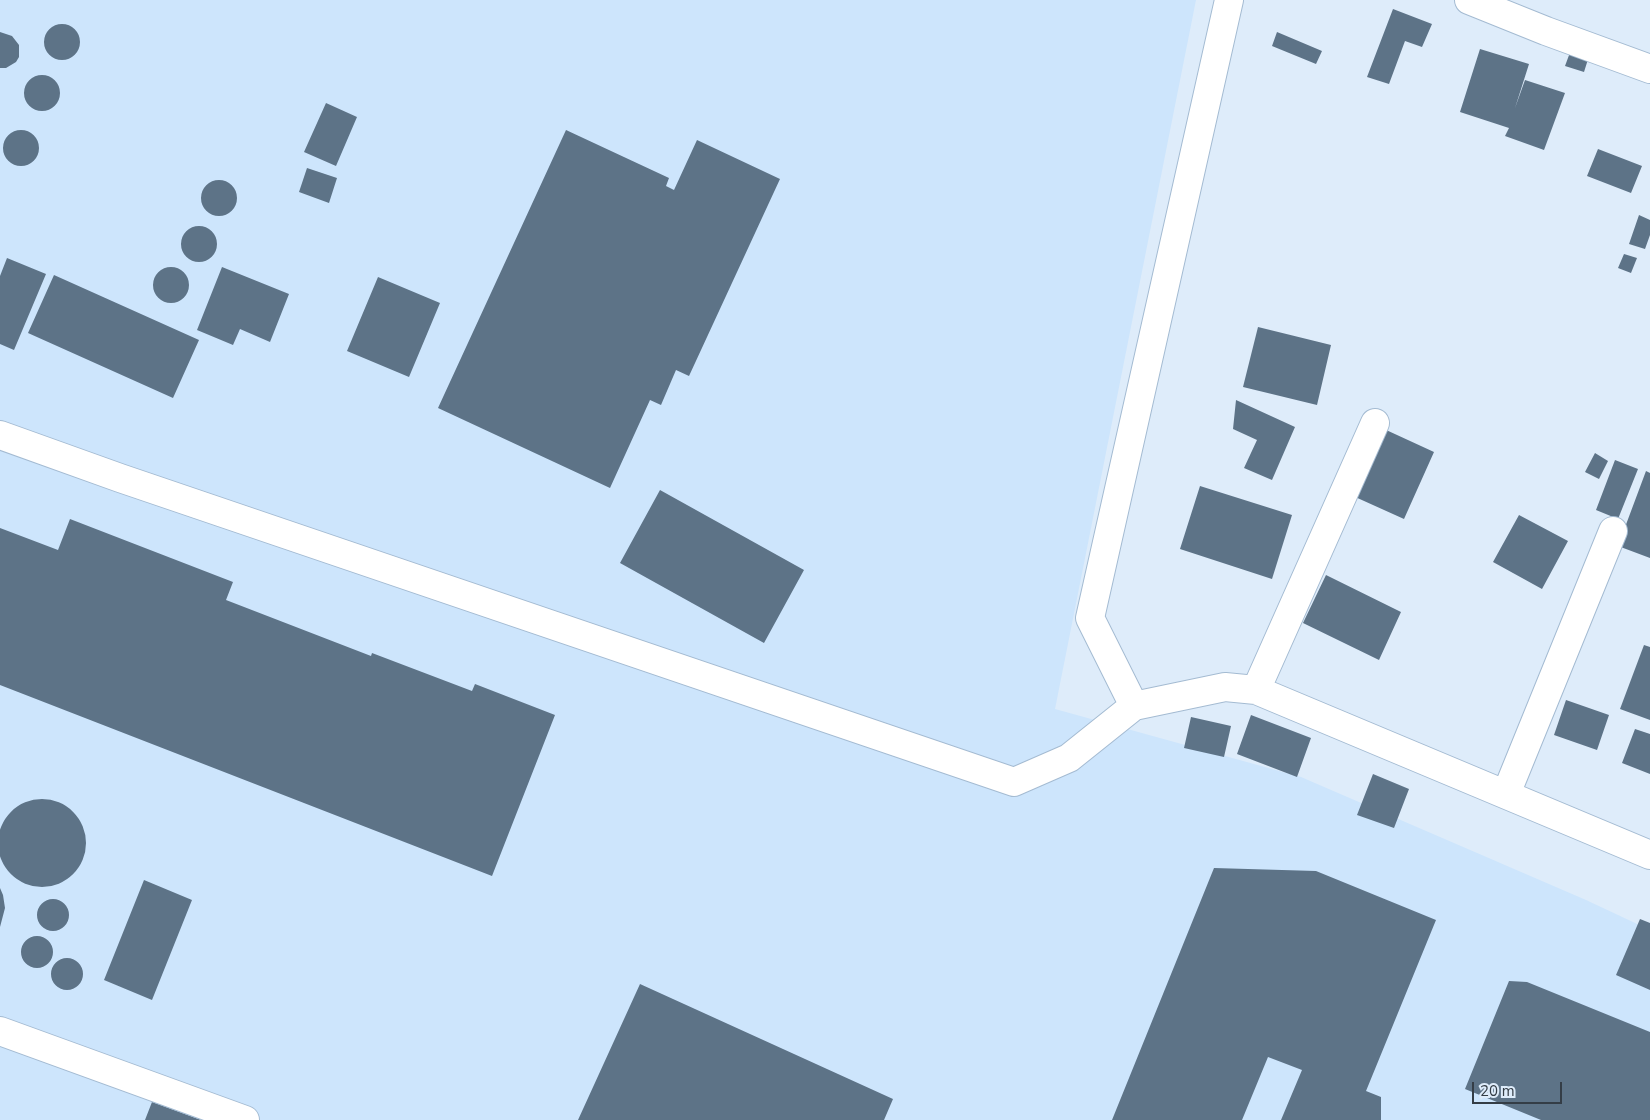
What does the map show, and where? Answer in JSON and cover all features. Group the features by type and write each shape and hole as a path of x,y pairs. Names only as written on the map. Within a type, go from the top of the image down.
{"street":[{"path":"1134,706 1090,618 1229,0"},
{"path":"1469,0 1546,31 1650,69"},
{"path":"1256,690 1375,424"},
{"path":"0,435 129,481 1014,782 1069,758 1134,706 1225,687 1256,690 1650,855"},
{"path":"1506,794 1613,531"},
{"path":"0,1030 245,1120"}],"shaded area":[{"path":"0,0 1196,0 1055,709 1301,777 1586,900 1650,930 1650,1120 0,1120"}],"building":[{"path":"1393,9 1432,24 1422,47 1405,41 1389,84 1367,77"},
{"path":"62,24 69,25 75,29 79,35 79,49 75,55 69,59 62,60 55,59 49,55 45,49 44,42 45,35 49,29 55,25"},
{"path":"0,32 12,36 19,45 19,57 16,62 6,68 0,68"},
{"path":"1277,32 1322,51 1316,64 1272,46"},
{"path":"1572,47 1590,53 1584,72 1565,66"},
{"path":"1480,49 1529,64 1515,108 1525,80 1565,93 1544,150 1505,136 1509,128 1460,112"},
{"path":"42,75 49,76 55,80 59,86 59,100 55,106 49,110 42,111 35,110 29,106 25,100 24,93 25,86 29,80 35,76"},
{"path":"326,103 357,117 336,166 304,152"},
{"path":"21,130 28,131 34,135 38,141 38,155 34,161 28,165 21,166 14,165 8,161 4,155 3,148 4,141 8,135 14,131"},
{"path":"566,130 669,178 666,186 674,190 697,140 780,179 689,376 676,370 661,405 650,400 610,488 438,408"},
{"path":"1598,149 1642,166 1631,193 1587,176"},
{"path":"307,168 337,178 329,203 299,192"},
{"path":"219,180 226,181 232,185 236,191 236,205 232,211 226,215 219,216 212,215 206,211 202,205 201,198 202,191 206,185 212,181"},
{"path":"1639,215 1650,220 1650,235 1645,249 1629,244"},
{"path":"199,226 206,227 212,231 216,237 216,251 212,257 206,261 199,262 192,261 186,257 182,251 181,244 182,237 186,231 192,227"},
{"path":"1624,254 1637,258 1631,273 1618,268"},
{"path":"7,258 46,274 14,350 0,344 0,276"},
{"path":"171,267 178,268 184,272 188,278 188,292 184,298 178,302 171,303 164,302 158,298 154,292 153,285 154,278 158,272 164,268"},
{"path":"222,267 289,294 270,342 240,329 233,345 197,330"},
{"path":"54,275 199,340 173,398 28,333"},
{"path":"378,277 440,303 409,377 347,351"},
{"path":"1258,327 1331,345 1317,405 1243,387"},
{"path":"1236,400 1295,427 1272,480 1244,468 1257,440 1233,429"},
{"path":"1384,429 1434,452 1404,519 1353,496"},
{"path":"1595,453 1608,461 1599,479 1585,472"},
{"path":"1615,460 1638,469 1618,519 1596,510"},
{"path":"1646,471 1650,473 1650,558 1618,546"},
{"path":"1200,486 1292,515 1272,579 1180,549"},
{"path":"660,490 804,570 764,643 620,563"},
{"path":"1519,515 1568,541 1542,589 1493,562"},
{"path":"70,519 233,582 226,600 371,656 372,653 472,691 475,684 555,715 492,876 0,685 0,528 58,550"},
{"path":"1326,575 1401,612 1379,660 1303,623"},
{"path":"1644,645 1650,647 1650,720 1620,709"},
{"path":"1566,700 1609,715 1597,750 1554,735"},
{"path":"1251,715 1311,738 1297,777 1237,754"},
{"path":"1191,717 1231,726 1224,757 1184,748"},
{"path":"1635,729 1650,734 1650,774 1622,763"},
{"path":"1373,774 1409,789 1394,828 1357,815"},
{"path":"42,799 59,803 73,812 82,826 86,843 82,860 73,874 59,883 42,887 25,883 11,874 2,860 -2,843 2,826 11,812 25,803"},
{"path":"1214,868 1316,871 1436,920 1366,1091 1381,1097 1381,1120 1281,1120 1302,1070 1268,1057 1242,1120 1112,1120"},
{"path":"144,880 192,900 152,1000 104,980"},
{"path":"0,888 5,908 0,927"},
{"path":"53,899 59,900 64,904 68,909 68,921 64,926 59,930 53,931 47,930 42,926 38,921 37,915 38,909 42,904 47,900"},
{"path":"1640,919 1650,923 1650,990 1616,975"},
{"path":"37,936 43,937 48,941 52,946 52,958 48,963 43,967 37,968 31,967 26,963 22,958 21,952 22,946 26,941 31,937"},
{"path":"67,958 73,959 78,963 82,968 82,980 78,985 73,989 67,990 61,989 56,985 52,980 51,974 52,968 56,963 61,959"},
{"path":"1509,981 1527,982 1650,1032 1650,1120 1541,1120 1465,1089"},
{"path":"640,984 893,1099 884,1120 578,1120"},
{"path":"152,1102 201,1120 145,1120"}]}
